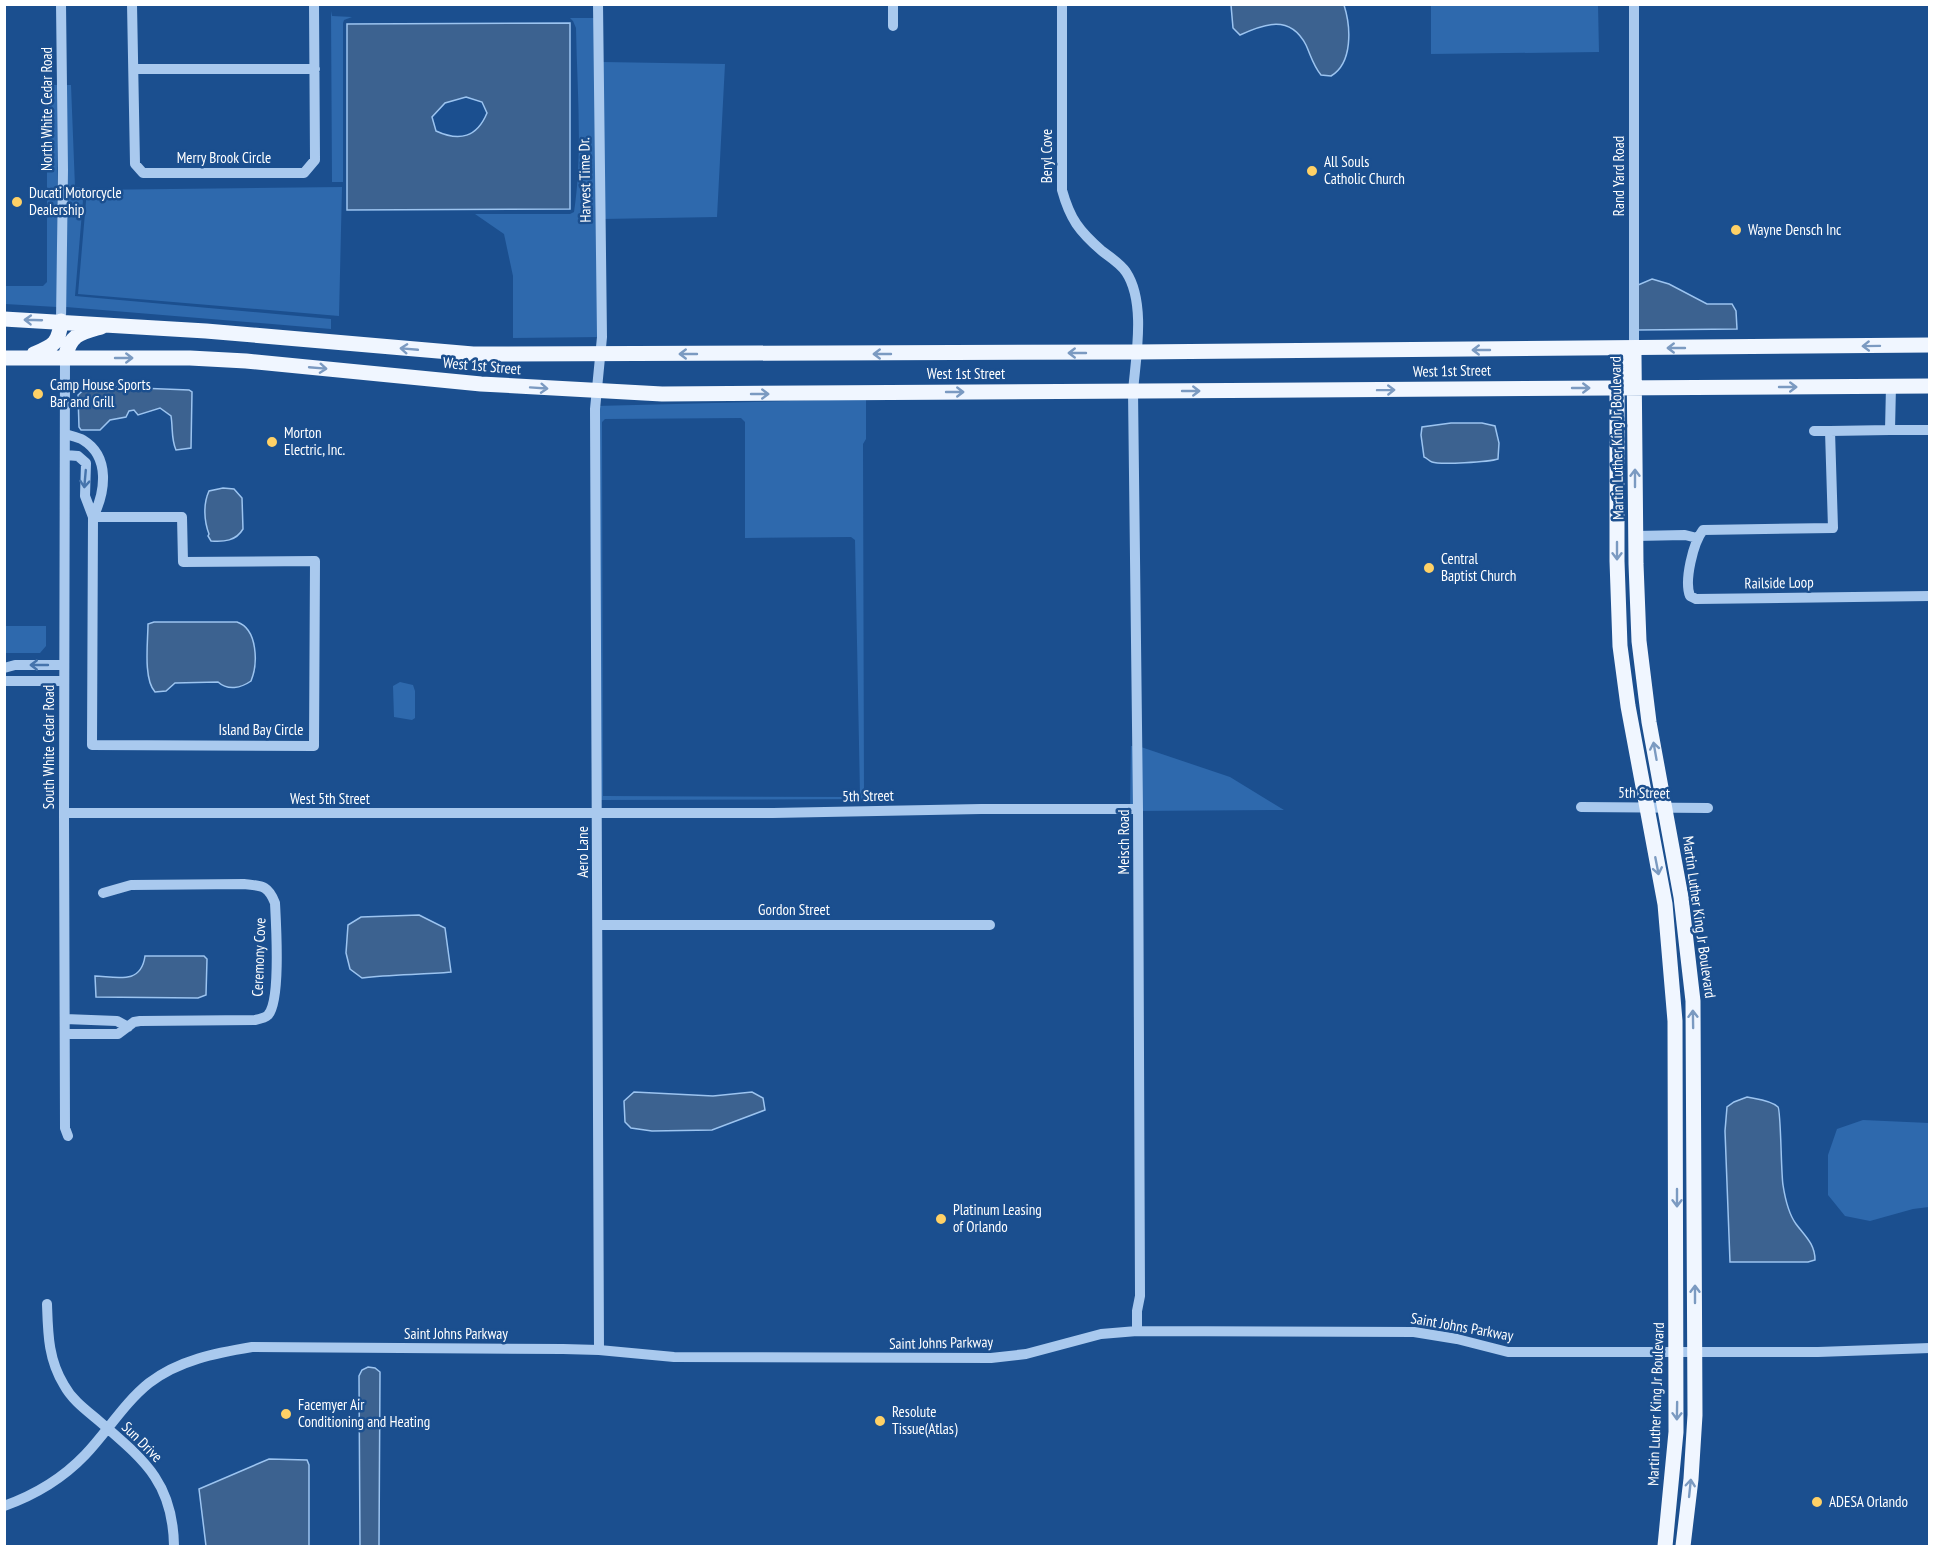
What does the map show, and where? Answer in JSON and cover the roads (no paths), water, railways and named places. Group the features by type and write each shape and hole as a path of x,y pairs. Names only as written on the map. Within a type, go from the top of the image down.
{"main road":[{"name":"West 1st Street","path":"4,319 206,331 443,353 601,355 1929,345"},
{"path":"26,358 51,347 58,340 62,321"},
{"path":"65,357 72,339 81,332 109,324"},
{"name":"Martin Luther King Jr Boulevard","path":"1634,348 1639,641 1649,722 1681,897 1693,1001 1695,1415 1691,1479 1683,1546"},
{"name":"Martin Luther King Jr Boulevard","path":"1634,348 1617,388 1617,561 1620,646 1628,706 1665,904 1675,1021 1676,1432 1665,1546"},
{"name":"West 1st Street","path":"4,358 190,358 246,361 481,384 597,391 736,394 1929,386"},
{"path":"1676,1116 1684,1119 1687,1125 1688,1182 1694,1194"}],"street":[{"name":"North White Cedar Road","path":"61,4 62,321"},
{"name":"Merry Brook Circle","path":"132,4 135,164 143,173 304,173 315,160 314,4"},
{"name":"Harvest Time Dr.","path":"598,4 601,355"},
{"path":"893,4 893,26"},
{"name":"Beryl Cove","path":"1062,4 1062,190 1069,213 1080,230 1125,271 1135,290 1137,302 1136,352"},
{"name":"Rand Yard Road","path":"1634,348 1635,4"},
{"path":"134,69 315,69"},
{"name":"Meisch Road","path":"1136,352 1133,391 1138,809 1140,1296 1137,1331"},
{"name":"Aero Lane","path":"599,1350 595,409 601,355"},
{"name":"South White Cedar Road","path":"65,357 65,1128 68,1136"},
{"path":"1890,430 1891,386"},
{"path":"1636,536 1697,538 1703,530 1833,528 1830,430"},
{"path":"1814,431 1929,430"},
{"name":"Island Bay Circle","path":"65,434 82,439 91,447 101,463 102,494 93,517 92,745 314,746 315,561 183,562 182,517 93,517"},
{"name":"Island Bay Circle","path":"65,455 78,456 86,463 84,496 93,517"},
{"name":"Railside Loop","path":"1697,538 1689,565 1687,588 1690,596 1696,599 1929,596"},
{"path":"4,668 15,665 64,665"},
{"path":"4,681 64,681"},
{"name":"5th Street","path":"1581,807 1708,808"},
{"name":"5th Street","path":"597,812 773,813 1138,809"},
{"name":"West 5th Street","path":"64,813 597,812"},
{"name":"Ceremony Cove","path":"65,1034 118,1034 140,1021 255,1020 267,1016 271,1010 276,984 275,903 271,891 262,886 244,884 131,885 103,893"},
{"name":"Gordon Street","path":"598,925 990,925"},
{"name":"Ceremony Cove","path":"65,1019 117,1021 128,1027"},
{"path":"101,1020 102,1034"},
{"name":"Sun Drive","path":"47,1304 49,1344 55,1368 75,1401 137,1453 156,1479 169,1505 174,1546"},
{"name":"Saint Johns Parkway","path":"4,1506 29,1497 49,1486 85,1455 134,1397 151,1382 183,1364 210,1355 252,1347 599,1350 674,1358 991,1358 1026,1354 1101,1334 1137,1331 1414,1332 1457,1339 1508,1352 1818,1352 1929,1348"}],"place":[{"name":"All Souls Catholic Church","path":"1312,171"},
{"name":"Ducati Motorcycle Dealership","path":"17,202"},
{"name":"Wayne Densch Inc","path":"1736,230"},
{"name":"Camp House Sports Bar and Grill","path":"38,394"},
{"name":"Morton Electric, Inc.","path":"272,442"},
{"name":"Central Baptist Church","path":"1429,568"},
{"name":"Platinum Leasing of Orlando","path":"941,1219"},
{"name":"Facemyer Air Conditioning and Heating","path":"286,1414"},
{"name":"Resolute Tissue(Atlas)","path":"880,1421"},
{"name":"ADESA Orlando","path":"1817,1502"}]}
